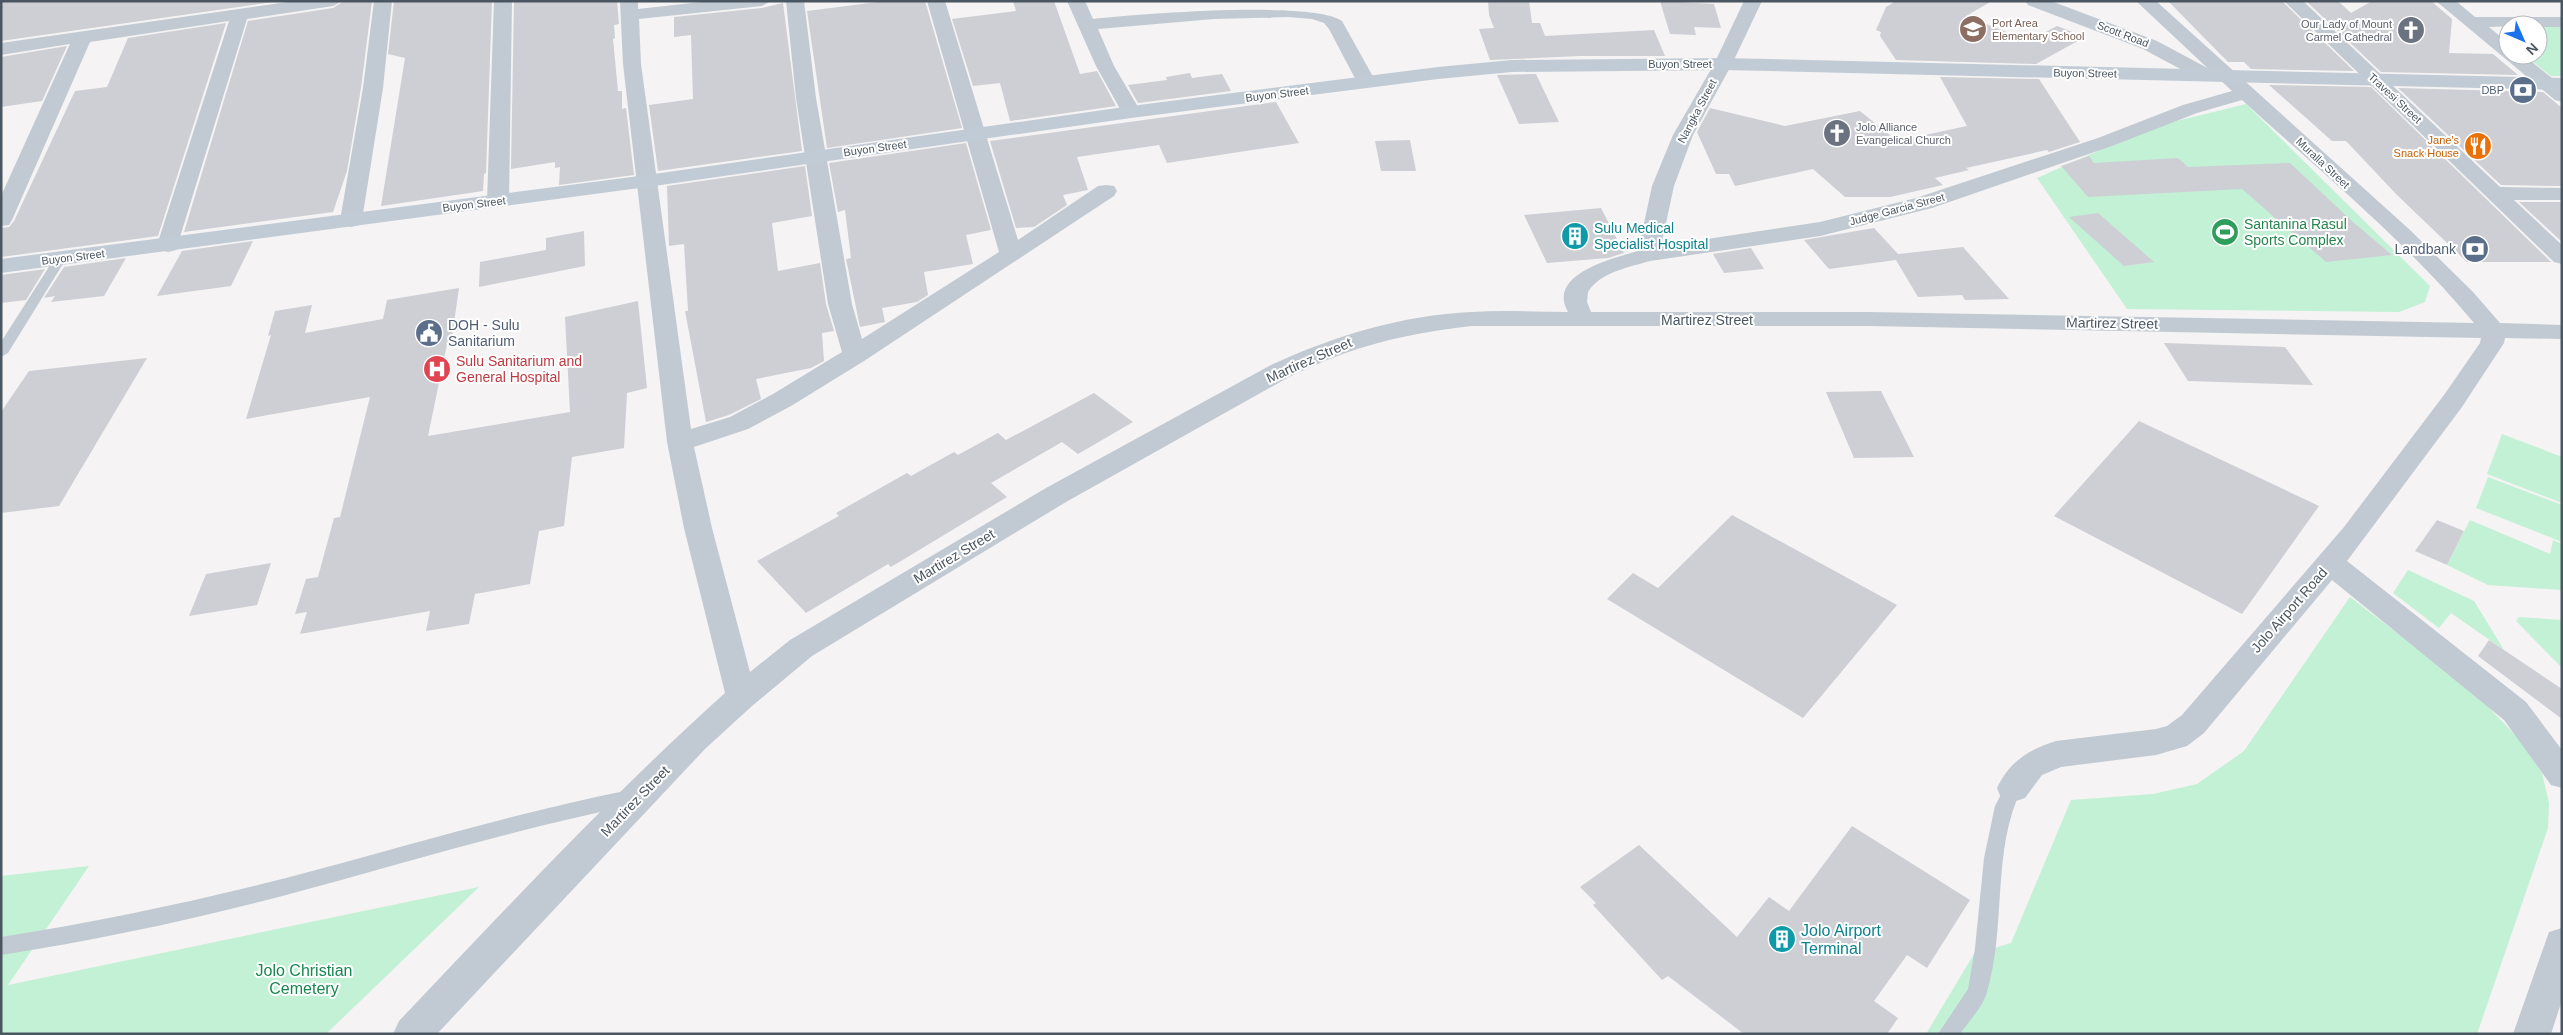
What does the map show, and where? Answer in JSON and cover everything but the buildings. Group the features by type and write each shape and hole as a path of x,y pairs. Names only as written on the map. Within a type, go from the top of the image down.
{"main road":[{"name":"Buyon Street","path":"1,266 648,181 1131,112 1366,82 1512,66 1723,64 2554,84"}],"street":[{"path":"1,49 333,1"},
{"path":"352,220 373,88 383,1"},
{"path":"498,201 503,1"},
{"path":"741,697 698,528 680,442 632,64 630,8 762,1"},
{"path":"794,1 806,98 840,304 855,356"},
{"path":"936,1 1010,252"},
{"path":"1076,1 1105,66 1131,112"},
{"name":"Nangka Street","path":"1648,255 1661,193 1682,135 1723,64 1753,1"},
{"name":"Scott Road","path":"2034,1 2150,45 2218,76"},
{"name":"Muralla Street","path":"2145,1 2218,76 2246,93 2402,235 2465,297 2494,331"},
{"name":"Travesi Street","path":"2293,1 2562,257"},
{"path":"2445,1 2498,44"},
{"path":"1087,25 1273,10 1316,12 1330,18 1366,82"},
{"path":"168,245 240,14"},
{"path":"2472,22 2562,22"},
{"path":"1,220 83,37"},
{"path":"2526,65 2554,84 2562,96"},
{"name":"Judge Garcia Street","path":"1584,319 1576,304 1577,288 1583,280 1598,272 1648,255 1820,229 1924,203 2105,142 2190,109 2246,93"},
{"path":"680,442 739,422 782,400 855,356 1106,190"},
{"path":"2493,193 2562,194"},
{"name":"Martirez Street","path":"412,1034 639,796 741,697 801,648 1056,495 1212,407 1318,353 1380,333 1439,322 1472,319 2102,322 2562,332"},
{"name":"Jolo Airport Road","path":"2013,788 2031,766 2056,754 2156,742 2176,737 2194,724 2330,563 2453,401 2492,343 2494,331"},
{"path":"2330,563 2515,710 2562,752"},
{"path":"2515,710 2562,775"},
{"path":"2532,1034 2562,944"}],"lane":[{"path":"1,353 6,339 60,259"},
{"path":"1948,1034 1977,992 1985,948 1993,858 2004,806 2013,788"},
{"path":"1,946 46,940 151,919 565,811 639,796"}],"green space":[{"path":"2548,27 2562,27 2562,76 2551,76 2537,65 2548,65"},
{"name":"Santanina Rasul Sports Complex","path":"2246,104 2430,286 2425,302 2399,312 2127,309 2037,178 2152,127"},
{"path":"2502,434 2562,457 2562,503 2487,474"},
{"path":"2488,477 2562,505 2562,542 2476,508"},
{"path":"2470,520 2550,554 2553,540 2562,544 2562,590 2488,585 2447,565"},
{"path":"2408,570 2474,601 2504,650 2451,613 2439,628 2393,593"},
{"path":"2350,597 2474,692 2520,740 2542,773 2549,803 2548,828 2477,1034 1926,1034 1974,954 2011,943 2071,800 2153,794 2197,784 2244,751"},
{"path":"2519,617 2562,620 2562,668 2516,621"},
{"name":"Jolo Christian Cemetery","path":"89,866 8,985 479,887 326,1034 1,1034 1,876"}],"place":[{"name":"Port Area Elementary School","path":"1973,29"},
{"name":"Our Lady of Mount Carmel Cathedral","path":"2411,30"},
{"name":"DBP","path":"2523,90"},
{"name":"Jolo Alliance Evangelical Church","path":"1837,133"},
{"name":"Jane's Snack House","path":"2478,146"},
{"name":"Santanina Rasul Sports Complex","path":"2225,232"},
{"name":"Sulu Medical Specialist Hospital","path":"1575,236"},
{"name":"Landbank","path":"2475,249"},
{"name":"DOH - Sulu Sanitarium","path":"429,333"},
{"name":"Sulu Sanitarium and General Hospital","path":"437,369"},
{"name":"Jolo Airport Terminal","path":"1782,939"}]}
